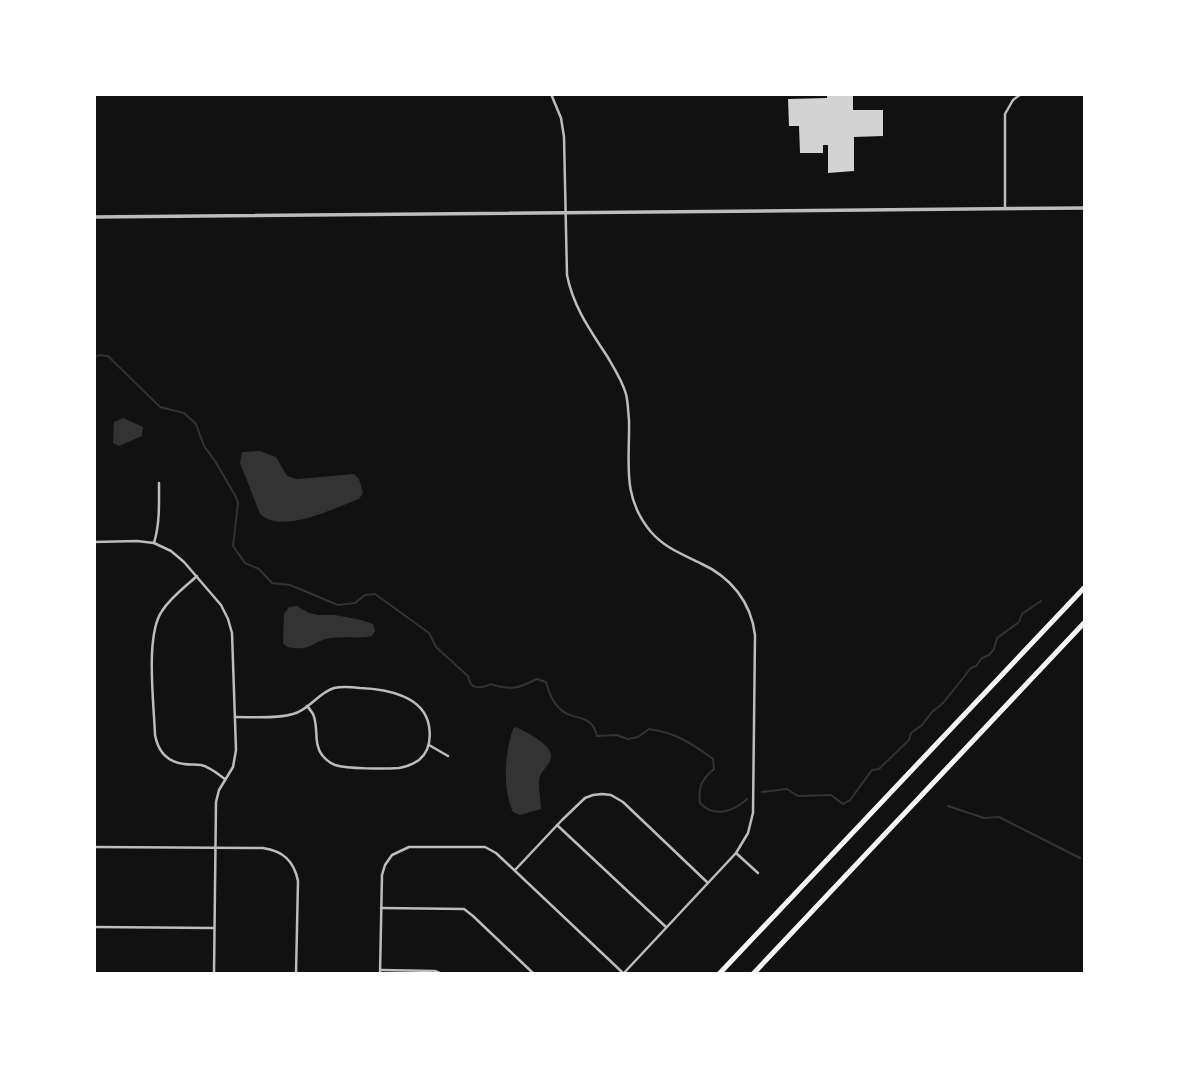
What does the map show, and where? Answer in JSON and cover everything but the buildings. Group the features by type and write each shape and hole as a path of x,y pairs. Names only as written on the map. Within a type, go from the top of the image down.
{"highway":[{"path":"719,974 1084,588"},
{"path":"753,974 1084,623"}],"street":[{"path":"442,974 435,971 380,972 383,870 392,855 404,848 485,847 496,853 623,973 736,853 748,833 753,813 756,652 754,623 732,584 712,568 672,550 652,533 639,514 631,495 628,478 629,415 626,393 618,374 572,298 567,275 564,137 561,118 551,94"},
{"path":"1005,209 1005,114 1013,100 1021,94"},
{"path":"94,217 1084,208"},
{"path":"154,543 159,516 159,483"},
{"path":"94,542 137,541 154,543 171,551 221,605 231,626 236,750 233,767 219,790 216,802 214,974"},
{"path":"197,576 172,598 156,622 152,650 156,744 171,761 200,765 225,779"},
{"path":"235,717 287,716 298,713 320,695 333,689 345,687 387,690 416,704 424,712 430,730 429,745 421,758 405,767 343,767 332,764 323,757 318,748 313,714 307,706"},
{"path":"429,745 449,756"},
{"path":"515,870 585,798 611,795 623,802 708,883"},
{"path":"558,825 666,927"},
{"path":"94,846 263,848 282,854 293,866 298,881 296,974"},
{"path":"736,853 758,873"},
{"path":"381,908 464,909 534,974"},
{"path":"94,927 215,928"}],"shaded area":[{"path":"123,418 143,427 142,436 119,446 113,443 114,422"},
{"path":"260,451 276,457 287,476 297,479 354,474 359,479 363,493 359,499 308,518 281,522 270,520 260,514 240,463 242,452"},
{"path":"297,606 309,613 361,620 373,624 375,631 372,636 331,638 307,647 287,647 283,643 284,614 289,607"},
{"path":"515,727 543,743 551,757 539,780 541,809 520,815 513,812 506,782 508,748"}],"waterway":[{"path":"94,358 99,355 108,356 160,407 184,413 196,424 204,446 238,503 233,546 245,563 259,569 272,583 290,585 338,605 355,603 365,595 375,594 429,633 436,647 468,676 473,686 491,684 510,688 537,679 546,682 558,708 589,722 597,736 616,735 628,739 638,737 649,729 683,740 713,759 714,769 703,780 700,788 700,803 705,808 717,812 730,810 747,799"},
{"path":"762,792 787,789 798,796 831,795 843,804 850,800 872,770 879,769 909,740 911,733 943,703 971,668 989,655 997,638 1019,622 1022,614 1041,601"},
{"path":"948,806 984,818 999,817 1080,858"}]}
